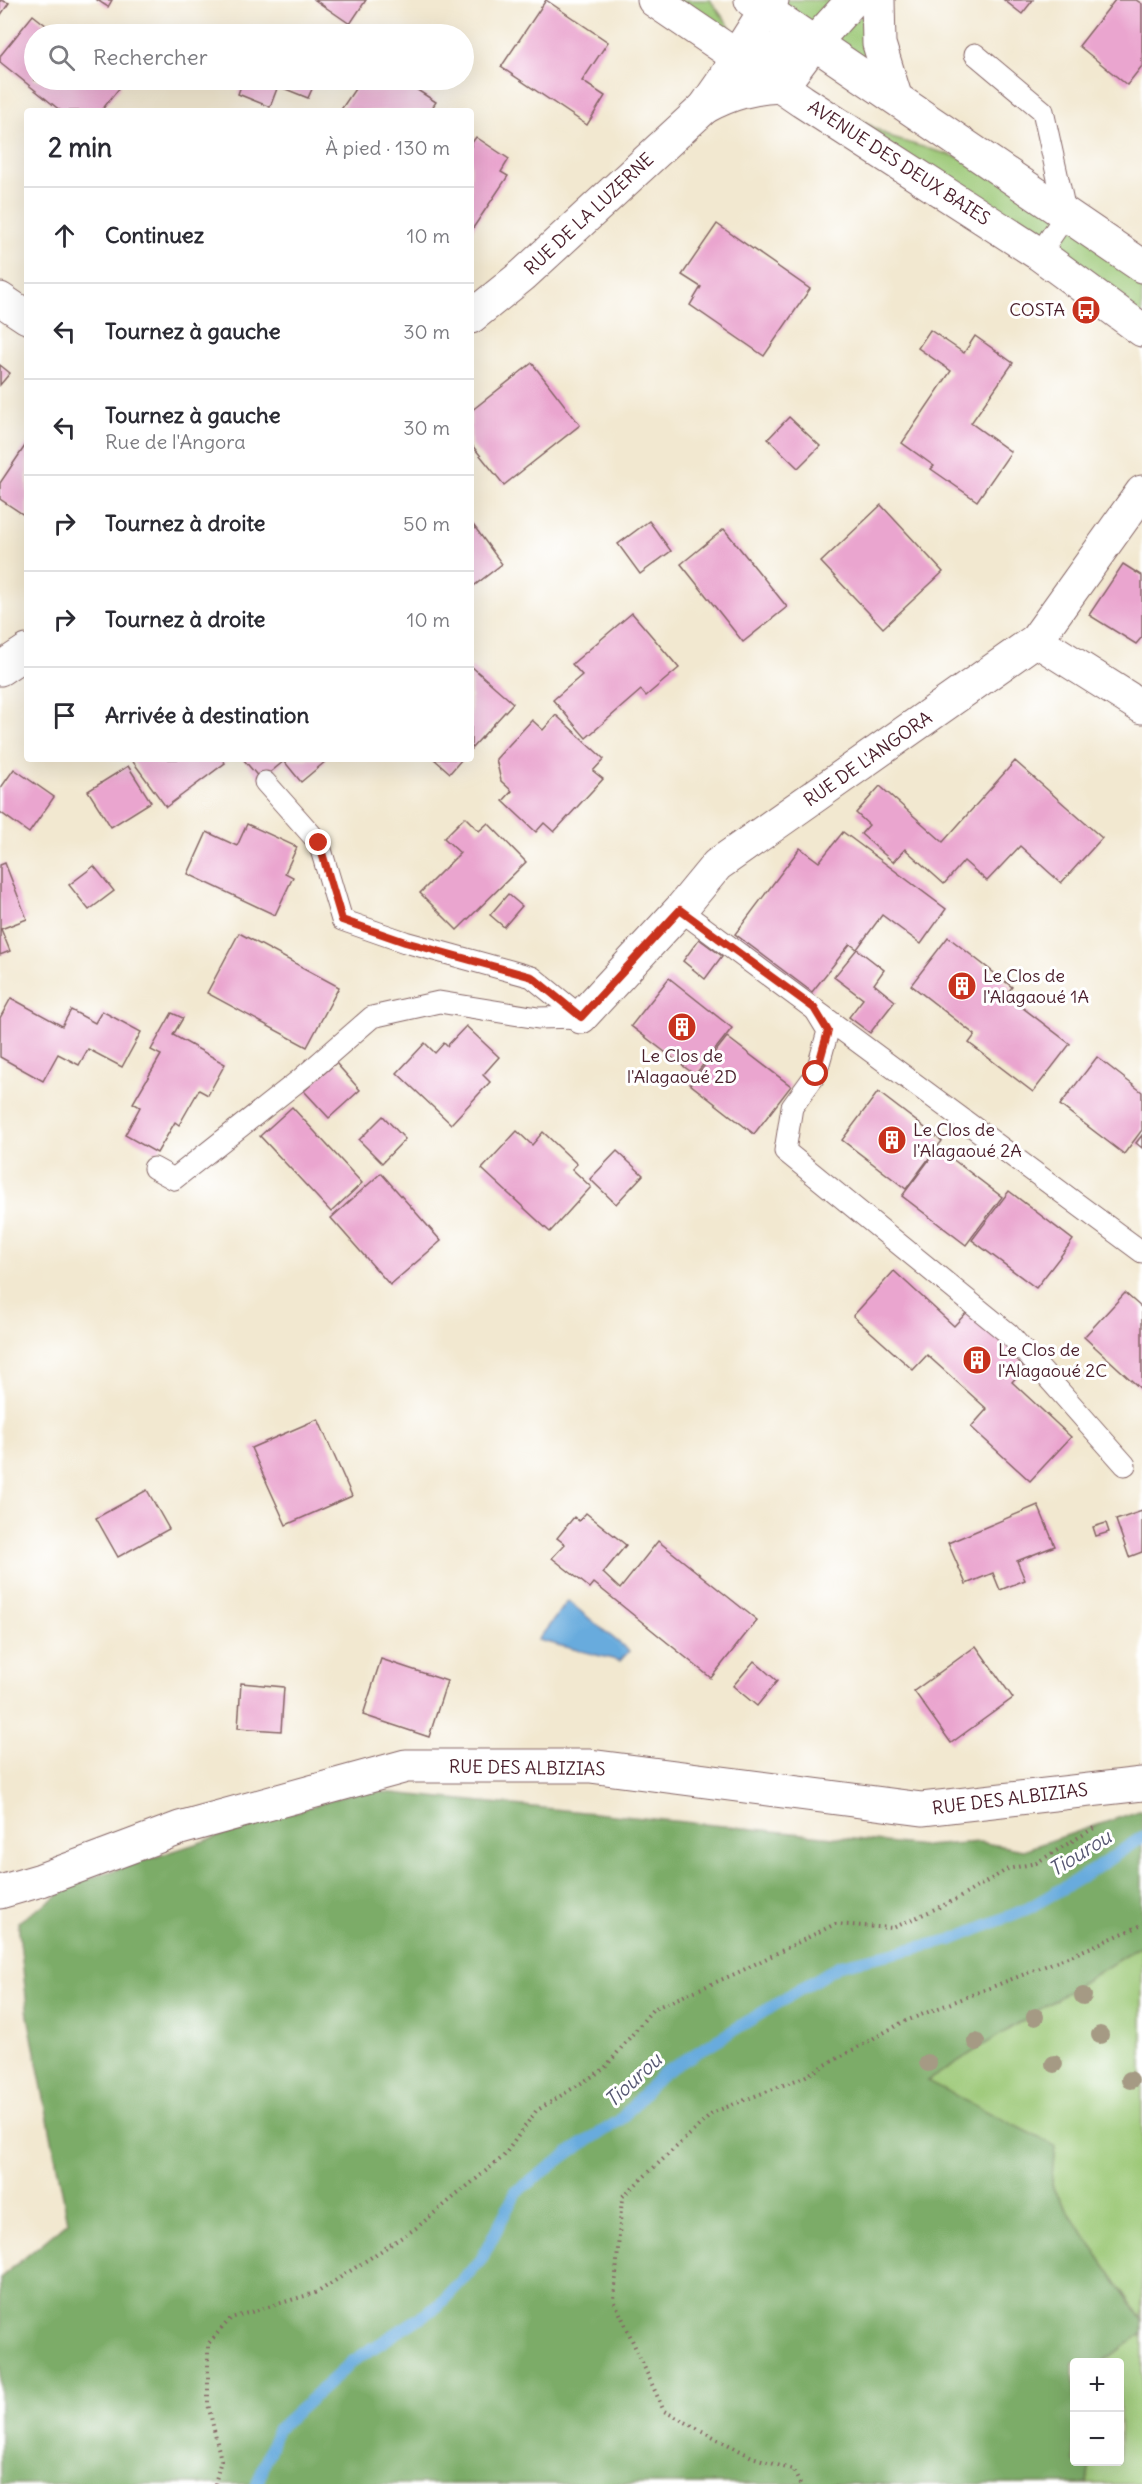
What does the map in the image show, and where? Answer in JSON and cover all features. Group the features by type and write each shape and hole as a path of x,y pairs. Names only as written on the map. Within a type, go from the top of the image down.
{"street":[{"name":"AVENUE DES DEUX BAIES","path":"654,0 1039,254 1142,330"},
{"path":"782,86 814,43 853,0"},
{"path":"878,0 879,44 895,96"},
{"name":"RUE DE LA LUZERNE","path":"474,315 523,275 705,107 728,74 762,3"},
{"path":"762,3 814,43 1142,266"},
{"path":"737,55 814,43"},
{"name":"RUE DE LA LUZERNE","path":"705,107 729,94 755,87 782,86"},
{"path":"0,299 24,315"},
{"name":"RUE DE L'ANGORA","path":"581,1017 680,910 717,864 1036,640 1142,492"},
{"path":"1036,640 1142,706"},
{"path":"0,669 24,653"},
{"name":"RUE DES ALBIZIAS","path":"0,1892 41,1880 180,1828 406,1766 590,1766 922,1809 1142,1784"}],"lane":[{"path":"975,54 1043,111 1066,215 1039,254"},
{"path":"266,782 319,843 342,920 405,942 532,977 581,1017"},
{"path":"680,910 1142,1252"},
{"path":"154,1168 174,1179 302,1078 372,1017 439,1002 538,1018 581,1017"},
{"path":"814,1008 828,1031 816,1074 792,1107 785,1151 1009,1334 1125,1465"}],"path":[{"path":"215,2484 221,2460 208,2404 208,2344 231,2318 318,2292 416,2228 503,2157 536,2111 604,2069 653,2009 737,1973 835,1924 893,1928 957,1899 1008,1869 1036,1863 1100,1824"},
{"path":"800,2484 793,2470 752,2457 664,2411 614,2300 622,2197 714,2112 804,2077 903,2022 1073,1955 1142,1925"}],"green space":[{"path":"673,0 710,0 737,36"},
{"path":"751,0 879,0 895,96"},
{"path":"797,83 892,138 1002,170 1142,266 1142,330"},
{"path":"362,1790 924,1846 979,1842 1023,1850 1142,1810 1142,1945 927,2081 1055,2146 1051,2186 1142,2320 1142,2333 1108,2358 1070,2358 1070,2466 1089,2466 1087,2484 0,2484 0,2278 68,2222 28,2016 18,1922 78,1882"},
{"path":"1142,1945 1142,2320 1051,2186 926,2081"},
{"path":"1142,2333 1142,2484 1087,2484 1089,2466 1124,2466 1124,2358 1108,2358"}],"water":[{"path":"568,1601 629,1651 620,1661 538,1640"}],"building":[{"path":"0,0 9,3 0,16"},
{"path":"97,0 112,0 108,7"},
{"path":"315,0 366,0 350,24"},
{"path":"546,0 608,42 582,81 605,96 587,125 501,67"},
{"path":"1004,0 1033,0 1022,14"},
{"path":"1115,0 1136,0 1142,4 1142,66 1127,85 1079,46"},
{"path":"33,15 44,24 26,24"},
{"path":"24,26 24,81 0,62 0,56"},
{"path":"35,90 118,90 103,108 57,108"},
{"path":"239,90 276,90 270,107 238,94"},
{"path":"288,90 312,90 308,98"},
{"path":"354,90 417,90 436,102 432,108 342,108"},
{"path":"476,137 509,159 501,172 508,176 474,227 474,140"},
{"path":"717,224 810,289 764,356 690,305 701,287 682,275"},
{"path":"930,330 964,353 975,336 1013,363 971,423 1011,452 977,501 931,469 934,466 902,443 951,371 918,348"},
{"path":"532,363 580,425 504,485 474,448 474,409"},
{"path":"0,365 10,373 0,385"},
{"path":"789,417 820,446 798,468 768,439"},
{"path":"24,447 24,515 0,499 0,483"},
{"path":"881,505 943,572 883,628 821,562"},
{"path":"649,521 671,551 640,574 618,544"},
{"path":"474,526 502,564 474,586"},
{"path":"724,529 787,607 743,642 681,564"},
{"path":"1123,564 1142,576 1142,637 1136,644 1089,615"},
{"path":"632,613 679,668 646,696 641,690 586,738 553,700 582,675 572,664"},
{"path":"474,669 513,703 474,746"},
{"path":"556,715 604,759 593,771 603,779 554,832 544,823 536,832 503,801 512,791 501,781 496,759 532,720 543,730"},
{"path":"1015,761 1102,838 1061,883 1020,846 987,881 964,861 944,884 905,849 893,862 861,834 869,825 856,813 880,786 943,842"},
{"path":"133,762 224,762 225,763 166,807"},
{"path":"246,762 283,762 261,780"},
{"path":"285,762 325,762 301,782"},
{"path":"437,762 459,762 450,773"},
{"path":"128,766 151,802 111,827 88,791"},
{"path":"14,769 54,797 29,833 0,812 0,789"},
{"path":"465,817 479,831 488,823 526,862 457,930 420,893 460,853 444,838"},
{"path":"247,824 297,847 285,873 293,877 275,915 188,874 207,832 237,846"},
{"path":"843,832 946,909 921,944 882,915 857,949 850,944 812,992 735,934 800,848 819,862"},
{"path":"5,863 27,919 1,929 10,951 0,955 0,865"},
{"path":"94,866 114,891 89,910 69,885"},
{"path":"508,894 522,906 504,927 490,915"},
{"path":"239,933 339,987 307,1047 207,993"},
{"path":"948,937 1012,987 1006,995 1070,1044 1033,1092 969,1043 975,1035 911,985"},
{"path":"699,939 722,956 705,979 683,961"},
{"path":"857,949 884,970 874,984 895,1001 870,1033 849,1017 863,999 834,977"},
{"name":"Le Clos de l'Alagaoué 2D","path":"669,978 732,1028 695,1075 631,1026"},
{"path":"11,998 62,1026 71,1010 95,1023 102,1011 141,1032 122,1067 88,1049 79,1065 58,1054 43,1081 0,1057 0,1018"},
{"path":"172,1013 183,1018 173,1035 225,1064 208,1095 199,1090 179,1125 175,1122 157,1153 125,1135 140,1107 133,1103 161,1055 151,1050"},
{"path":"466,1026 499,1057 483,1075 490,1082 451,1124 397,1073 425,1043 435,1053 444,1043 447,1046"},
{"path":"727,1037 791,1086 754,1134 690,1084"},
{"path":"1097,1057 1142,1092 1142,1130 1124,1154 1060,1105"},
{"path":"336,1063 360,1090 329,1118 304,1091"},
{"name":"Le Clos de l'Alagaoué 2A","path":"878,1092 942,1141 906,1189 842,1140"},
{"path":"292,1107 362,1183 331,1212 260,1136"},
{"path":"383,1116 405,1139 382,1163 359,1140"},
{"path":"517,1131 532,1145 543,1132 577,1164 572,1169 591,1187 550,1232 482,1169"},
{"path":"1142,1135 1142,1148 1136,1143"},
{"path":"938,1148 1002,1197 966,1245 902,1196"},
{"path":"617,1151 643,1175 616,1204 590,1179"},
{"path":"381,1173 441,1241 390,1285 331,1218"},
{"path":"1009,1191 1073,1240 1036,1288 972,1240"},
{"path":"894,1271 954,1326 968,1311 1027,1365 1012,1382 1071,1437 1030,1481 971,1427 987,1409 927,1355 913,1370 853,1316"},
{"path":"1125,1293 1142,1308 1142,1390 1084,1337"},
{"path":"318,1419 352,1496 286,1525 251,1448"},
{"path":"147,1490 169,1529 118,1557 96,1518"},
{"path":"1038,1505 1055,1546 1017,1561 1025,1580 1000,1590 993,1573 966,1584 948,1543"},
{"path":"1142,1511 1142,1552 1129,1557 1116,1520"},
{"path":"586,1513 626,1545 603,1573 620,1589 658,1541 757,1620 711,1678 594,1583 590,1588 552,1558 565,1544 557,1538 574,1517 579,1521"},
{"path":"1106,1523 1109,1532 1096,1536 1093,1527"},
{"path":"976,1646 1013,1698 951,1743 914,1691"},
{"path":"381,1659 447,1681 429,1737 363,1715"},
{"path":"754,1661 777,1681 757,1706 733,1686"},
{"path":"241,1683 284,1687 281,1731 238,1728"}],"waterway":[{"name":"Tiourou","path":"257,2484 277,2430 353,2361 438,2306 481,2260 516,2192 573,2150 619,2121 662,2074 840,1965 951,1940 1029,1908 1092,1871 1142,1837"}],"place":[{"name":"COSTA","path":"1086,310"},
{"name":"Le Clos de l'Alagaoué 1A","path":"962,986"},
{"name":"Le Clos de l'Alagaoué 2D","path":"682,1027"},
{"name":"Le Clos de l'Alagaoué 2A","path":"892,1140"},
{"name":"Le Clos de l'Alagaoué 2C","path":"977,1360"}],"route":[{"path":"319,843 342,920 405,942 532,977 581,1017 680,910 814,1008 828,1031 816,1074"}]}
